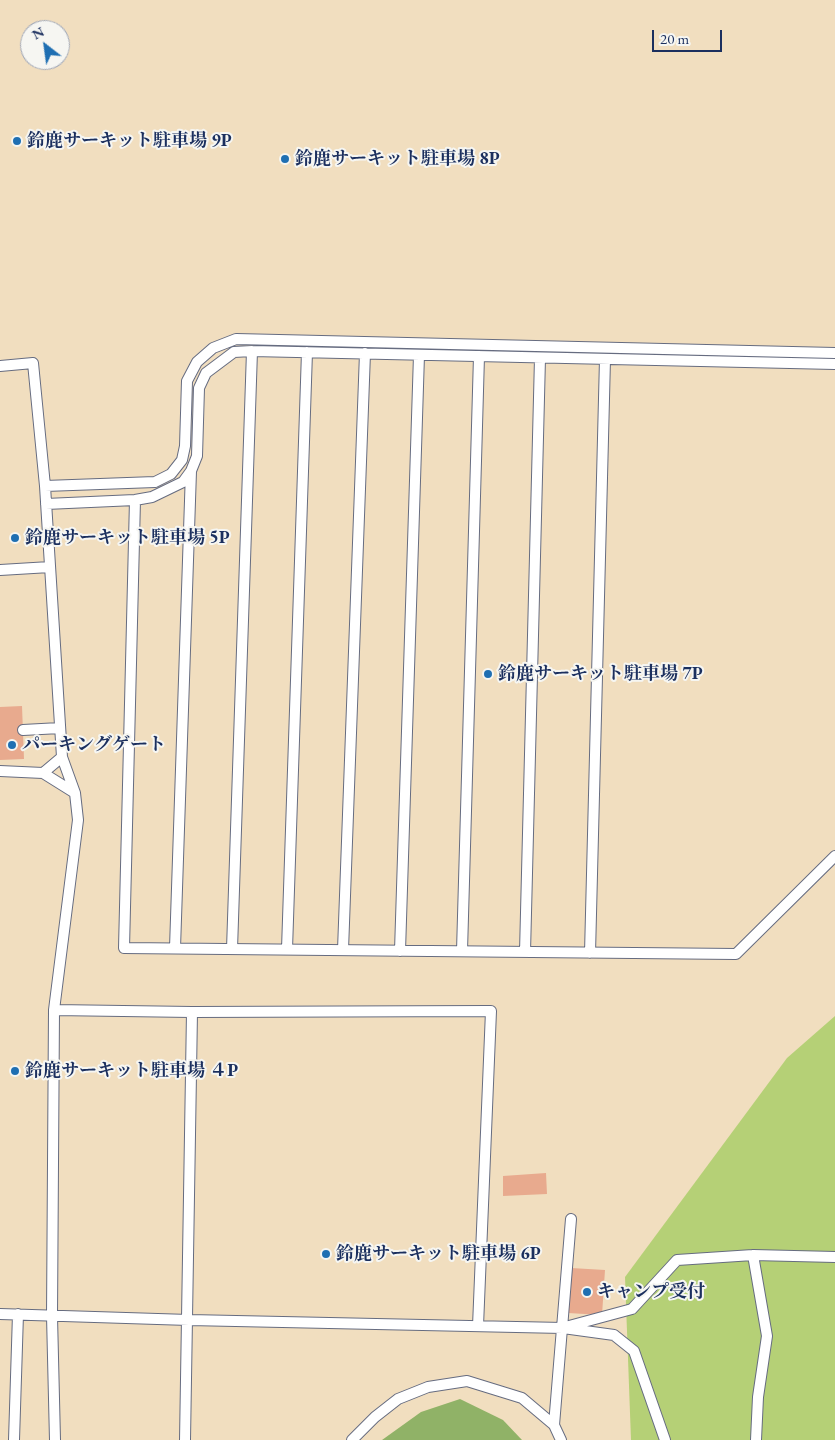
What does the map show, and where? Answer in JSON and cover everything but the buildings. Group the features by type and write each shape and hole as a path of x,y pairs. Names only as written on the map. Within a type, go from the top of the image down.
{"lane":[{"path":"45,486 155,482 171,474 182,460 185,446 187,380 197,362 213,348 236,339 835,353"},
{"path":"232,949 252,351"},
{"path":"46,504 135,500 170,490 183,482 191,471 197,456 199,388 206,373 234,352 835,364"},
{"path":"288,950 307,352"},
{"path":"343,950 365,354"},
{"path":"400,951 419,355"},
{"path":"462,951 479,356"},
{"path":"525,952 540,358"},
{"path":"590,953 605,359"},
{"path":"0,366 34,363 45,486 62,757 75,792 78,820 54,1010 52,1316 55,1440"},
{"path":"175,948 191,471"},
{"path":"135,500 124,948 736,954 835,856"},
{"path":"0,570 50,567"},
{"path":"23,730 60,728"},
{"path":"43,772 62,757"},
{"path":"0,771 43,772 75,792"},
{"path":"54,1010 192,1012 491,1011 478,1326"},
{"path":"185,1440 189,1320 192,1012"},
{"path":"554,1425 571,1219"},
{"path":"563,1328 632,1309 677,1260 753,1255 835,1257"},
{"path":"753,1255 767,1336 758,1397 756,1440"},
{"path":"0,1314 563,1328 614,1334 634,1351 664,1440"},
{"path":"14,1440 18,1314"},
{"path":"352,1440 398,1398 428,1387 467,1381 522,1398 554,1425 561,1440"}],"green space":[{"path":"835,1016 835,1440 631,1440 625,1277 787,1058"},
{"path":"460,1399 503,1420 522,1440 382,1440 421,1412"}],"place":[{"name":"鈴鹿サーキット駐車場 9P","path":"17,141"},
{"name":"鈴鹿サーキット駐車場 8P","path":"285,159"},
{"name":"鈴鹿サーキット駐車場 5P","path":"15,538"},
{"name":"鈴鹿サーキット駐車場 7P","path":"488,674"},
{"name":"パーキングゲート","path":"12,745"},
{"name":"鈴鹿サーキット駐車場 ４P","path":"15,1071"},
{"name":"鈴鹿サーキット駐車場 6P","path":"326,1254"},
{"name":"キャンプ受付","path":"587,1292"}]}
